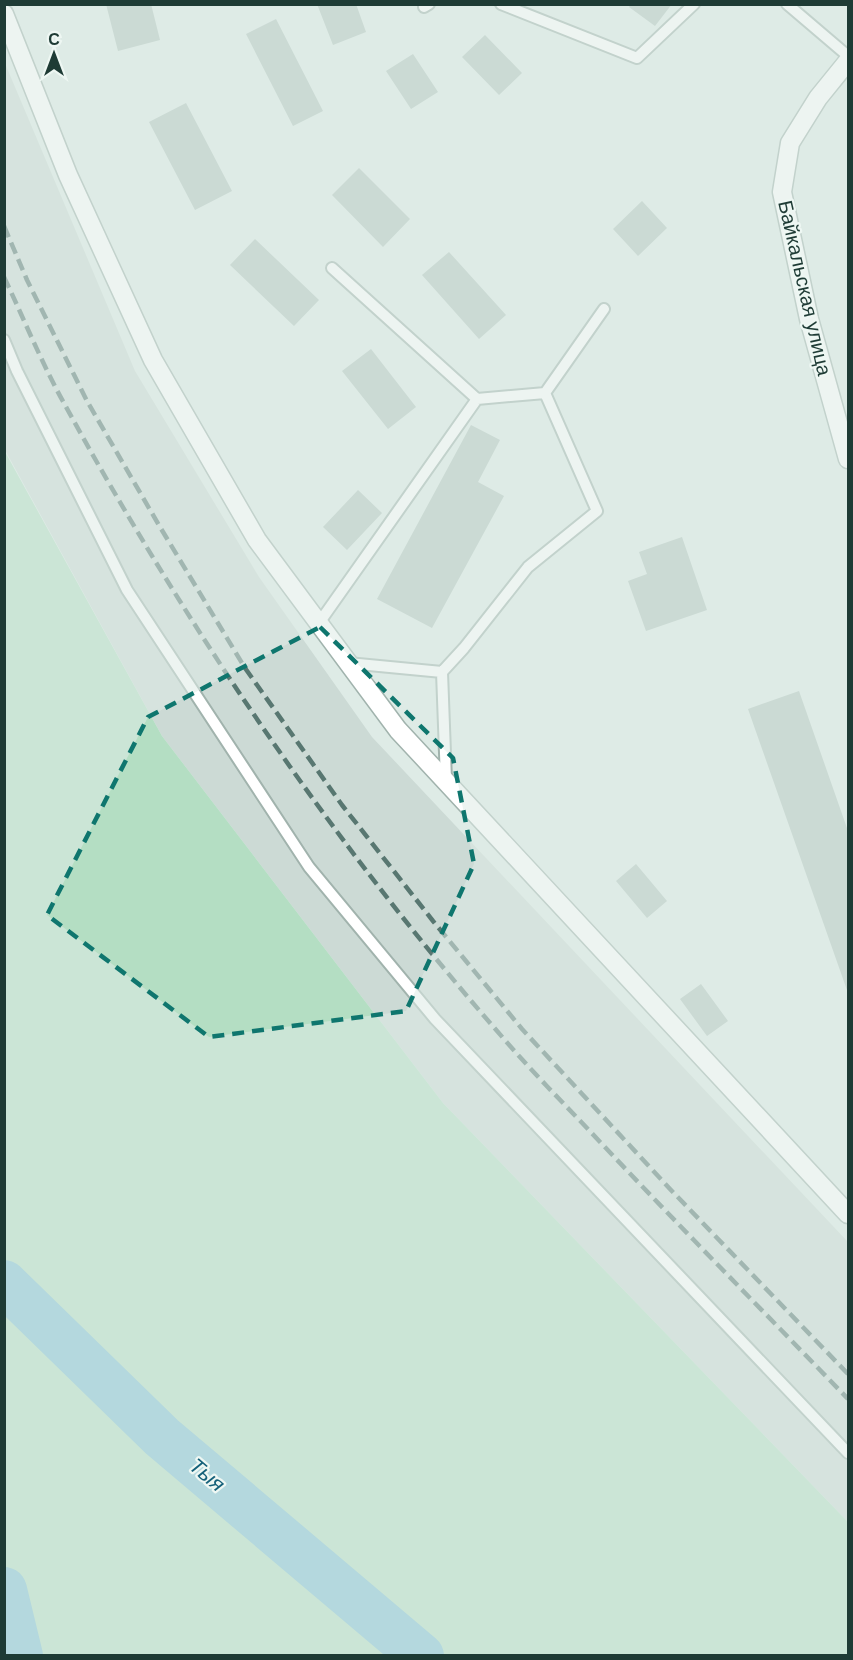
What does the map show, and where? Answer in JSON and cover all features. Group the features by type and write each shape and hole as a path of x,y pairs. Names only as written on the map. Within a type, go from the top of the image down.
{"street":[{"path":"4,14 68,175 153,360 257,540 398,730 849,1214"},
{"name":"Байкальская улица","path":"849,61 818,98 790,143 783,192 809,319 849,459"}],"lane":[{"path":"501,4 636,58 694,4"},
{"path":"787,4 849,56"},
{"path":"332,268 477,399 545,393 604,309"},
{"path":"4,339 17,371 127,590 309,867 435,1019 849,1453"},
{"path":"446,782 442,672 464,648 528,567 597,512 545,393"},
{"path":"319,623 477,399"},
{"path":"348,663 442,672"}],"highlighted area":[{"path":"320,627 453,758 474,864 406,1011 209,1037 47,915 148,717"}],"shaded area":[{"path":"4,61 135,371 259,577 372,737 848,1242 848,1522 443,1103 162,736 5,450"}],"green space":[{"path":"4,450 162,736 443,1103 848,1522 848,1655 5,1655"}],"building":[{"path":"106,4 151,4 160,40 118,51"},
{"path":"317,4 356,4 366,32 333,45"},
{"path":"631,4 672,4 655,26 629,7"},
{"path":"276,19 323,111 293,126 246,34"},
{"path":"485,35 522,73 499,95 462,57"},
{"path":"413,54 438,92 411,109 386,71"},
{"path":"186,103 232,191 195,210 149,122"},
{"path":"359,168 410,219 383,247 332,195"},
{"path":"642,201 667,228 638,256 613,229"},
{"path":"255,239 319,300 294,326 230,265"},
{"path":"449,252 506,315 479,339 422,275"},
{"path":"371,349 416,407 388,429 342,371"},
{"path":"471,425 500,440 478,482 504,496 432,628 377,599"},
{"path":"358,490 382,513 347,550 323,527"},
{"path":"682,537 707,610 646,631 628,581 647,574 639,552"},
{"path":"799,691 848,831 848,993 748,709"},
{"path":"636,864 667,901 647,918 616,881"},
{"path":"701,984 728,1021 707,1036 680,999"}],"waterway":[{"name":"Тыя","path":"4,1283 162,1437 421,1656"},
{"name":"Тыя","path":"4,1590 20,1656"}],"railway":[{"path":"4,226 27,280 87,401 160,527 245,668 342,805 522,1029 670,1189 848,1374"},
{"path":"4,277 57,389 165,577 218,661 331,824 454,981 519,1056 848,1399"}]}
